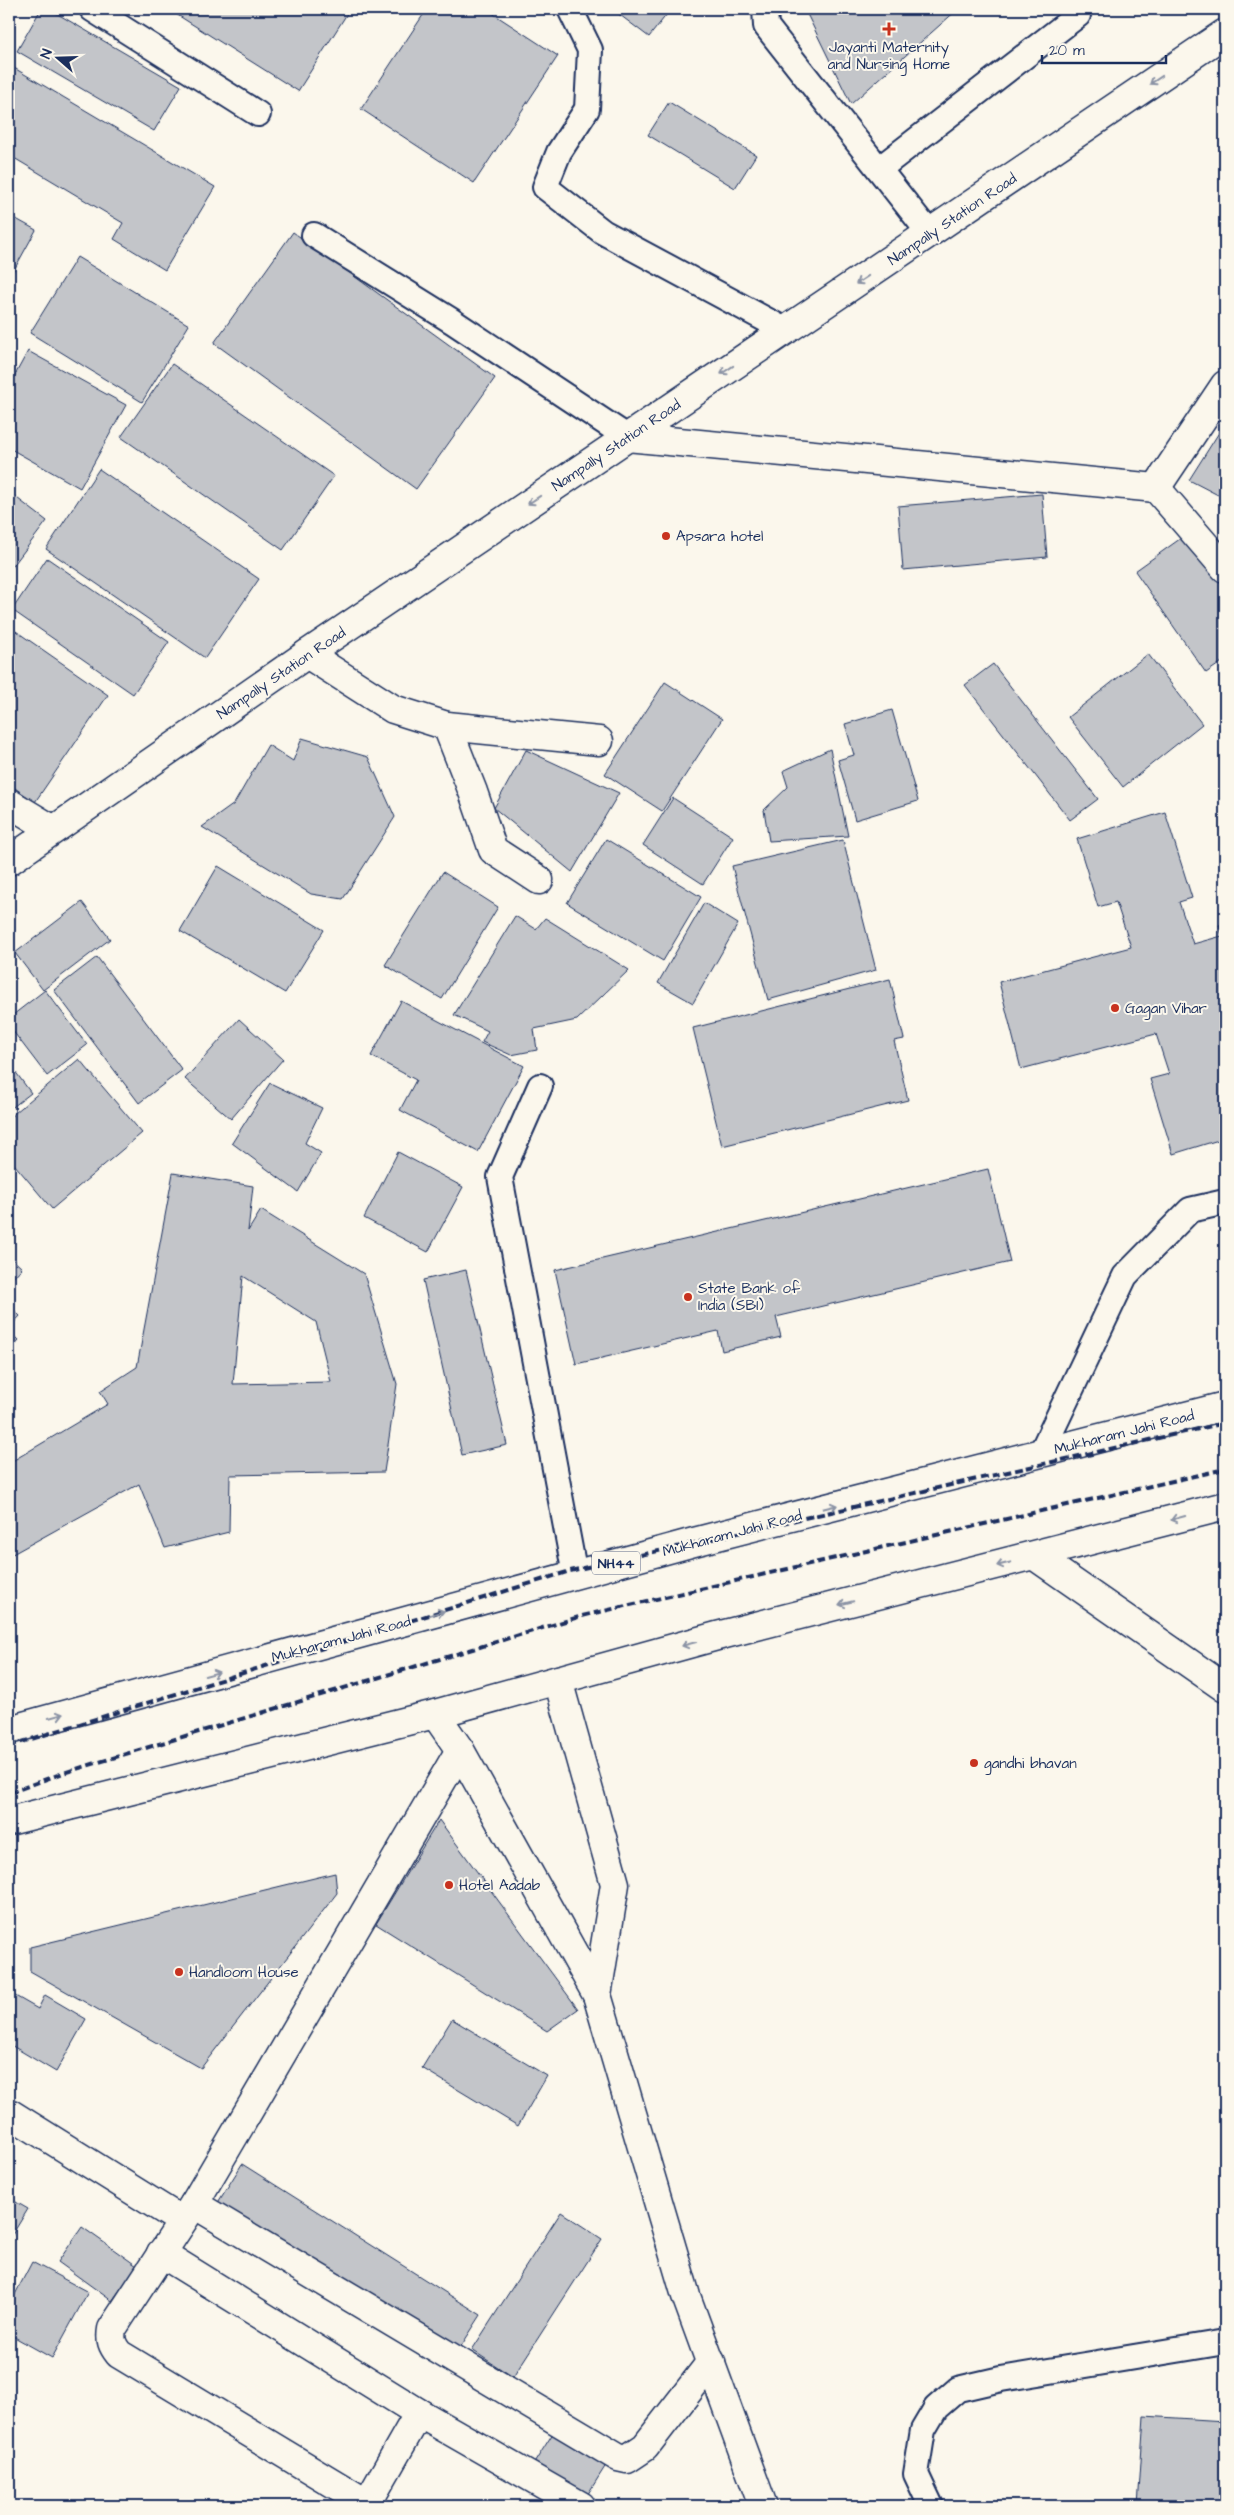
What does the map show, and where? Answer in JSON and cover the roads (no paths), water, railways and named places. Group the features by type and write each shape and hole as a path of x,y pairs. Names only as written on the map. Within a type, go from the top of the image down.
{"main road":[{"name":"Nampally Station Road","path":"9,861 52,829 307,654 1225,33"},
{"path":"1156,488 1225,385"},
{"path":"627,437 1156,488 1225,568"},
{"path":"307,654 393,709 447,726 599,741"},
{"path":"447,726 493,850 539,880"},
{"path":"9,803 52,829"},
{"name":"Mukharam Jahi Road","path":"9,1730 574,1575 1225,1406"},
{"path":"9,1821 436,1714 717,1636 1225,1506"},
{"path":"1035,1556 1225,1688"},
{"path":"558,1680 615,1884 597,1995"},
{"path":"436,1714 460,1750 597,1995 686,2296 763,2506"},
{"path":"419,2413 369,2505 119,2354 113,2347 110,2338 112,2329 188,2212 460,1750"},
{"path":"9,2113 188,2212 618,2457 627,2459 645,2447 710,2362"},
{"path":"161,2253 419,2413 581,2506"}],"lane":[{"path":"92,9 258,114"},
{"path":"570,9 590,50 587,109 559,152 545,187 602,232 787,331"},
{"path":"765,9 766,26 930,234"},
{"path":"879,169 1078,15 1078,9"},
{"path":"314,235 452,321 627,437"},
{"path":"540,1086 500,1177 574,1575"},
{"path":"1041,1454 1125,1276 1190,1210 1225,1202"},
{"path":"931,2506 916,2474 923,2430 936,2408 958,2389 1001,2379 1225,2342"}],"railway":[{"path":"9,1746 570,1571 1225,1423"},
{"path":"9,1793 63,1773 582,1616 1225,1469"}],"place":[{"name":"Jayanti Maternity and Nursing Home","path":"889,29"},
{"name":"Apsara hotel","path":"666,536"},
{"name":"Gagan Vihar","path":"1115,1008"},
{"name":"State Bank of India (SBI)","path":"688,1297"},
{"name":"gandhi bhavan","path":"974,1763"},
{"name":"Hotel Aadab","path":"449,1885"},
{"name":"Handloom House","path":"179,1972"}]}
